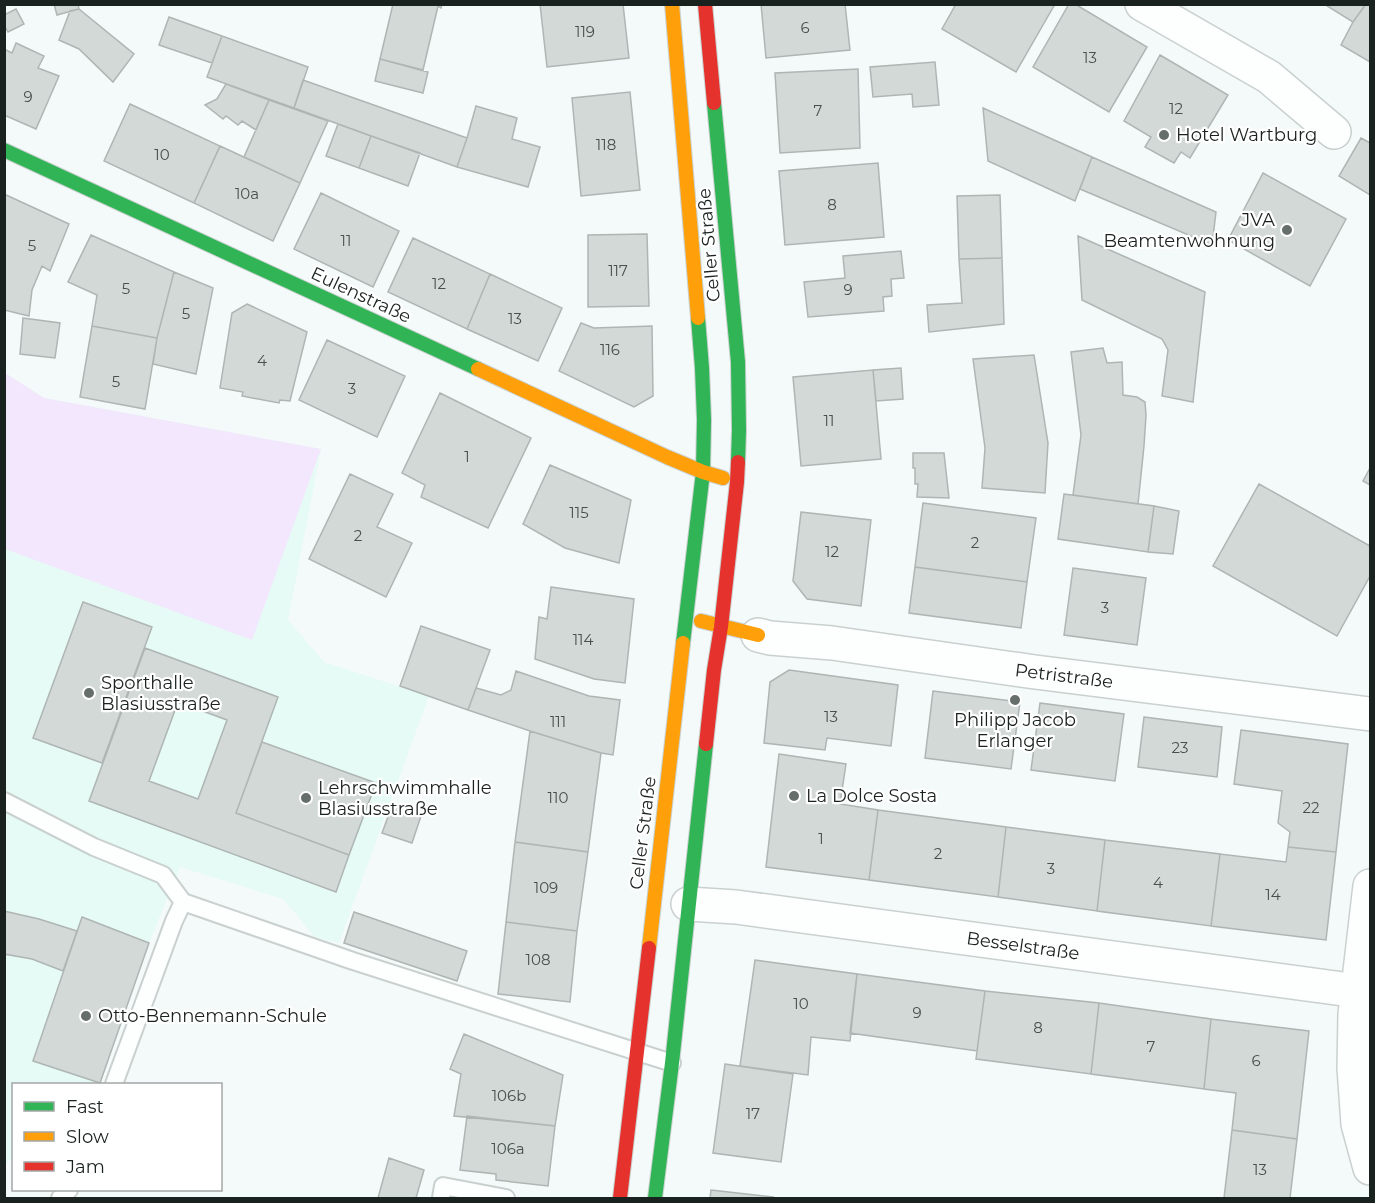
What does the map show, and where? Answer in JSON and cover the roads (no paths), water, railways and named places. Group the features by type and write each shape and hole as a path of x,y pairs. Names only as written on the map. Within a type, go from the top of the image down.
{"main road":[{"name":"Celler Straße","path":"620,1198 703,472 702,368 672,4"},
{"name":"Celler Straße","path":"655,1198 737,482 738,362 705,4"},
{"name":"Eulenstraße","path":"4,150 703,472"},
{"path":"703,472 737,482"},
{"path":"685,617 721,627 747,623 726,583"}],"street":[{"path":"1142,4 1269,77 1334,132"},
{"name":"Petristraße","path":"747,623 770,638 832,643 1035,672 1371,714"},
{"path":"1371,886 1354,1025 1358,1124 1371,1168"},
{"name":"Besselstraße","path":"688,904 747,909 1358,991"}],"lane":[{"path":"4,801 94,847 163,875 183,902 353,961 672,1062"},
{"path":"114,1083 183,902"},
{"path":"441,1198 443,1186 506,1198"}],"place":[{"name":"Hotel Wartburg","path":"1164,135"},
{"name":"JVA Beamtenwohnung","path":"1287,230"},
{"name":"Sporthalle Blasiusstraße","path":"89,693"},
{"name":"Philipp Jacob Erlanger","path":"1015,700"},
{"name":"La Dolce Sosta","path":"794,796"},
{"name":"Lehrschwimmhalle Blasiusstraße","path":"306,798"},
{"name":"Otto-Bennemann-Schule","path":"86,1016"}]}
